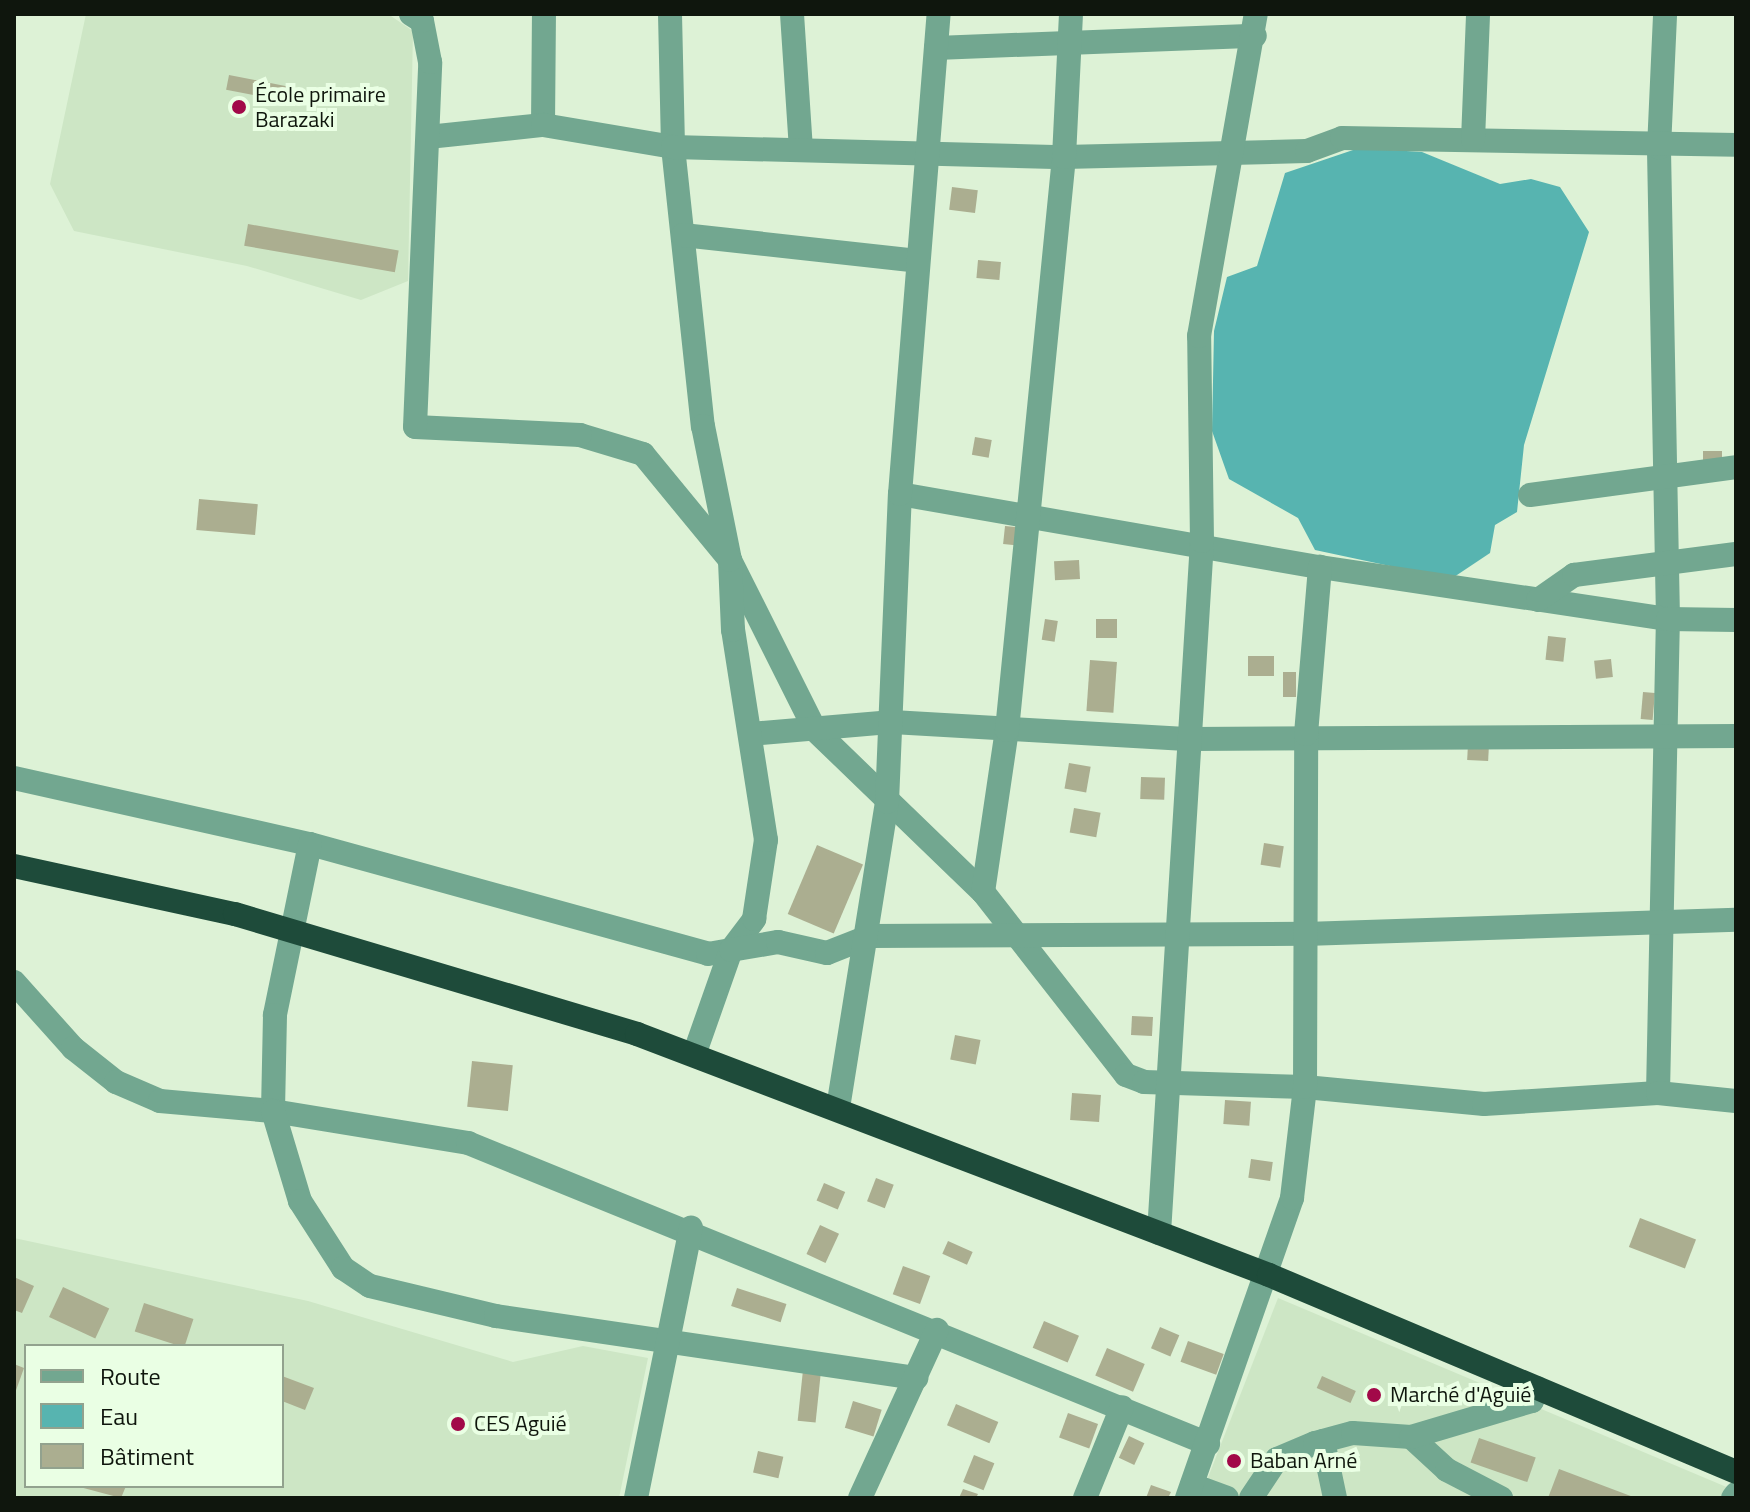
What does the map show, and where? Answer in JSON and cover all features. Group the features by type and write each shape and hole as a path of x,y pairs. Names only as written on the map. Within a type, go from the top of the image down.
{"highway":[{"path":"14,866 292,931 694,1055 1269,1275 1736,1472"}],"street":[{"path":"411,14 422,21 430,62 415,427 580,435 623,446 660,468 730,560 815,730 983,892 1105,1057 1144,1082 1305,1087 1484,1104 1658,1093 1736,1101"},
{"path":"543,125 544,14"},
{"path":"670,14 673,147 703,426 730,560 765,877 754,919 731,950 694,1055"},
{"path":"792,14 801,149"},
{"path":"838,1108 870,936 887,802 900,494 939,14"},
{"path":"983,892 1007,730 1064,157 1071,14"},
{"path":"1473,140 1478,14"},
{"path":"1658,1093 1663,926 1662,738 1668,619 1659,148 1665,14"},
{"path":"936,48 1070,46 1256,25 1236,154 1199,336 1202,541 1191,739 1173,934 1169,1082 1159,1233"},
{"path":"428,137 543,125 673,147 930,151 1064,157 1307,151 1342,138 1659,148 1736,145"},
{"path":"683,235 918,261"},
{"path":"1530,495 1736,467"},
{"path":"900,494 1202,541 1320,567 1538,600 1668,619 1736,620"},
{"path":"1538,600 1574,575 1736,554"},
{"path":"1227,1498 1189,1491 1269,1275 1292,1198 1305,1087 1306,734 1320,567"},
{"path":"751,734 892,722 1191,739 1306,734 1736,736"},
{"path":"14,778 310,844 708,954 778,942 827,953 870,936 1305,934 1663,926 1736,920"},
{"path":"310,844 275,1015 273,1111 300,1201 343,1268 370,1286 496,1316 916,1378"},
{"path":"14,982 73,1048 116,1082 160,1101 273,1111 468,1143 691,1228 1208,1444"},
{"path":"636,1498 691,1228"},
{"path":"860,1498 937,1330"},
{"path":"1251,1498 1277,1459 1323,1441 1353,1433 1411,1437 1532,1401 1537,1388"},
{"path":"1085,1498 1122,1407"},
{"path":"1411,1437 1447,1470 1501,1498"},
{"path":"1323,1441 1335,1498"},
{"path":"1447,1470 1462,1498"}],"shaded area":[{"name":"École primaire Barazaki","path":"86,14 388,14 413,31 408,281 361,300 247,266 74,231 50,184"},
{"name":"CES Aguié","path":"14,1238 308,1301 513,1362 583,1346 648,1358 619,1498 14,1498"},
{"name":"Marché d'Aguié","path":"1278,1298 1736,1491 1736,1498 1200,1498"}],"water":[{"path":"1359,148 1422,152 1500,184 1531,179 1560,187 1589,232 1524,445 1517,512 1495,525 1490,553 1451,579 1315,550 1298,518 1229,479 1212,431 1214,331 1227,277 1257,266 1285,173"}],"building":[{"path":"229,75 293,87 290,102 226,90"},
{"path":"952,187 978,190 975,213 949,210"},
{"path":"248,224 399,251 395,272 244,246"},
{"path":"978,260 1001,262 999,280 976,278"},
{"path":"975,437 992,440 989,458 972,455"},
{"path":"1703,451 1722,451 1722,462 1703,462"},
{"path":"199,499 258,504 255,535 196,530"},
{"path":"1005,526 1023,528 1021,546 1003,544"},
{"path":"1079,560 1080,579 1055,580 1054,561"},
{"path":"1045,619 1058,621 1055,642 1042,640"},
{"path":"1096,619 1117,619 1117,638 1096,638"},
{"path":"1548,636 1566,638 1563,662 1545,660"},
{"path":"1248,656 1274,656 1274,676 1248,676"},
{"path":"1611,659 1613,677 1596,679 1594,661"},
{"path":"1090,660 1117,662 1113,713 1086,711"},
{"path":"1283,672 1296,672 1296,697 1283,697"},
{"path":"1643,692 1655,693 1653,720 1641,719"},
{"path":"1468,744 1489,745 1488,761 1467,760"},
{"path":"1069,763 1091,767 1086,792 1064,789"},
{"path":"1141,777 1165,778 1164,800 1140,799"},
{"path":"1074,808 1101,813 1096,837 1070,833"},
{"path":"1264,843 1284,846 1280,868 1261,865"},
{"path":"817,845 863,865 834,934 788,914"},
{"path":"1132,1016 1153,1017 1152,1036 1131,1035"},
{"path":"955,1035 981,1040 976,1065 950,1060"},
{"path":"472,1061 513,1065 508,1111 467,1107"},
{"path":"1072,1093 1101,1095 1099,1122 1070,1120"},
{"path":"1225,1100 1251,1102 1249,1126 1223,1124"},
{"path":"1251,1159 1273,1162 1270,1181 1248,1178"},
{"path":"876,1178 894,1185 885,1208 867,1201"},
{"path":"824,1183 845,1192 838,1209 817,1200"},
{"path":"1640,1218 1696,1240 1685,1268 1629,1247"},
{"path":"820,1225 839,1234 826,1263 806,1254"},
{"path":"948,1241 973,1252 967,1265 942,1254"},
{"path":"903,1266 930,1276 920,1304 893,1294"},
{"path":"14,1277 34,1286 22,1313 14,1310"},
{"path":"63,1287 109,1309 95,1338 49,1317"},
{"path":"737,1288 786,1304 781,1322 731,1306"},
{"path":"144,1303 193,1319 185,1344 173,1344 135,1332"},
{"path":"1044,1321 1079,1336 1068,1363 1033,1348"},
{"path":"1160,1327 1179,1335 1170,1356 1151,1348"},
{"path":"1188,1341 1224,1354 1216,1375 1180,1362"},
{"path":"1107,1348 1145,1364 1133,1392 1095,1376"},
{"path":"14,1364 24,1368 14,1396"},
{"path":"803,1370 821,1372 816,1423 798,1421"},
{"path":"1322,1376 1356,1391 1351,1403 1317,1388"},
{"path":"284,1377 314,1388 305,1410 284,1402"},
{"path":"853,1401 882,1410 874,1437 845,1428"},
{"path":"956,1404 998,1422 989,1443 947,1425"},
{"path":"1068,1413 1098,1424 1089,1448 1059,1437"},
{"path":"1129,1436 1144,1443 1134,1465 1119,1458"},
{"path":"1479,1438 1536,1458 1527,1482 1471,1463"},
{"path":"758,1451 783,1457 778,1478 753,1472"},
{"path":"974,1455 994,1463 984,1490 963,1482"},
{"path":"1559,1469 1636,1498 1548,1498"},
{"path":"1151,1485 1171,1492 1168,1498 1146,1498"},
{"path":"84,1488 125,1488 121,1498"},
{"path":"963,1489 978,1494 976,1498 959,1498"}],"place":[{"name":"École primaire Barazaki","path":"239,107"},
{"name":"Marché d'Aguié","path":"1374,1395"},
{"name":"CES Aguié","path":"458,1424"},
{"name":"Baban Arné","path":"1234,1461"}]}
